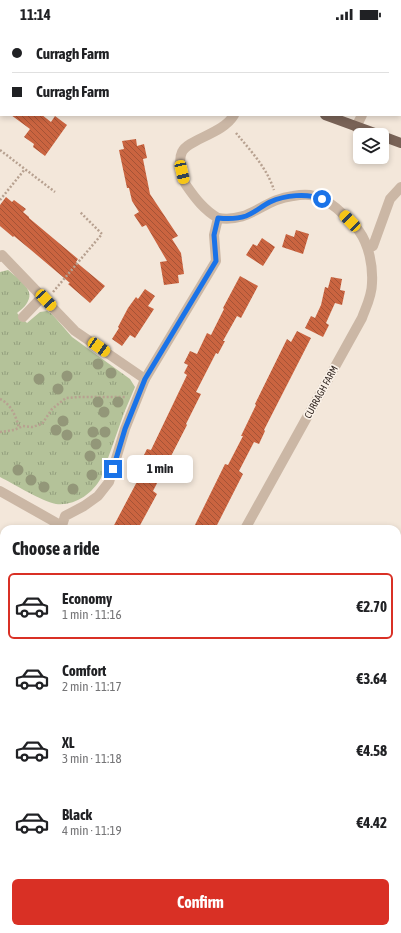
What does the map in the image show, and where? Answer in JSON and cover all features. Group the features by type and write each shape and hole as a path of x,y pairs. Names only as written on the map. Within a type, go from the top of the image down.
{"main road":[{"path":"327,116 359,128"},
{"path":"389,138 401,143"}],"street":[{"path":"63,525 65,516 84,506 98,496 109,482 125,429 145,379 216,261 214,235 218,218 208,212 192,194 184,181 180,164 182,152 189,144 221,128 233,116"},
{"path":"356,127 362,116"},
{"path":"368,248 373,246 390,198 401,187"},
{"name":"CURRAGH FARM","path":"218,218 229,219 247,216 271,202 292,196 313,196 330,203 341,212 359,231 368,248 370,256 372,284 370,298 362,318 247,525"},
{"path":"1,255 45,298 75,331 145,379"},
{"path":"23,317 45,298"},
{"path":"0,491 59,525"}],"path":[{"path":"236,133 256,158 271,181 277,200"},
{"path":"0,150 55,192"},
{"path":"0,200 25,169"},
{"path":"45,298 102,234 80,212"},
{"path":"0,432 14,430 23,426 32,427 42,424 52,409 66,398 138,397"},
{"path":"0,399 6,403 15,414 19,428"}],"green space":[{"path":"8,270 24,284 29,292 27,303 17,313 27,323 40,312 47,311 52,314 72,337 130,379 135,387 124,413 101,478 88,494 70,503 56,504 50,502 35,496 0,477 0,272"}],"building":[{"path":"12,116 43,116 51,122 55,116 67,125 45,156 33,147 34,144 24,137 30,129"},
{"path":"136,139 137,146 144,144 147,158 143,159 150,194 178,236 172,239 181,253 184,274 178,275 179,283 164,285 160,262 167,261 146,225 142,227 134,215 139,212 132,201 129,188 127,188 119,150 124,149 122,141"},
{"path":"6,197 12,202 14,200 26,209 23,212 29,218 78,259 76,262 105,286 90,303 68,284 70,283 0,226 0,205"},
{"path":"296,230 309,234 303,254 282,247 286,234 294,237"},
{"path":"262,238 275,247 263,266 246,255 253,244 257,246"},
{"path":"240,276 258,286 241,318 237,316 223,341 225,341 218,354 216,353 196,392 201,394 186,424 187,425 153,491 157,494 140,525 114,525 140,476 135,473 147,449 151,450 187,375 184,373 188,365 184,363 190,351 197,354 207,333 211,335 224,309 223,308"},
{"path":"331,277 342,279 340,290 345,291 342,305 335,303 326,323 329,325 323,337 305,328 311,316 315,318 321,305 325,287 328,288"},
{"path":"145,289 155,296 148,306 154,309 135,338 130,335 122,346 112,339 128,308 136,297 138,299"},
{"path":"297,331 311,338 264,430 265,431 259,444 254,442 239,471 243,474 217,525 195,525 225,464 228,465 243,436 241,436 256,405 255,404 287,339 291,342"}],"route":[{"path":"113,469 125,429 145,379 216,261 214,235 218,218 229,219 247,216 271,202 292,196 313,196 322,199"}]}
